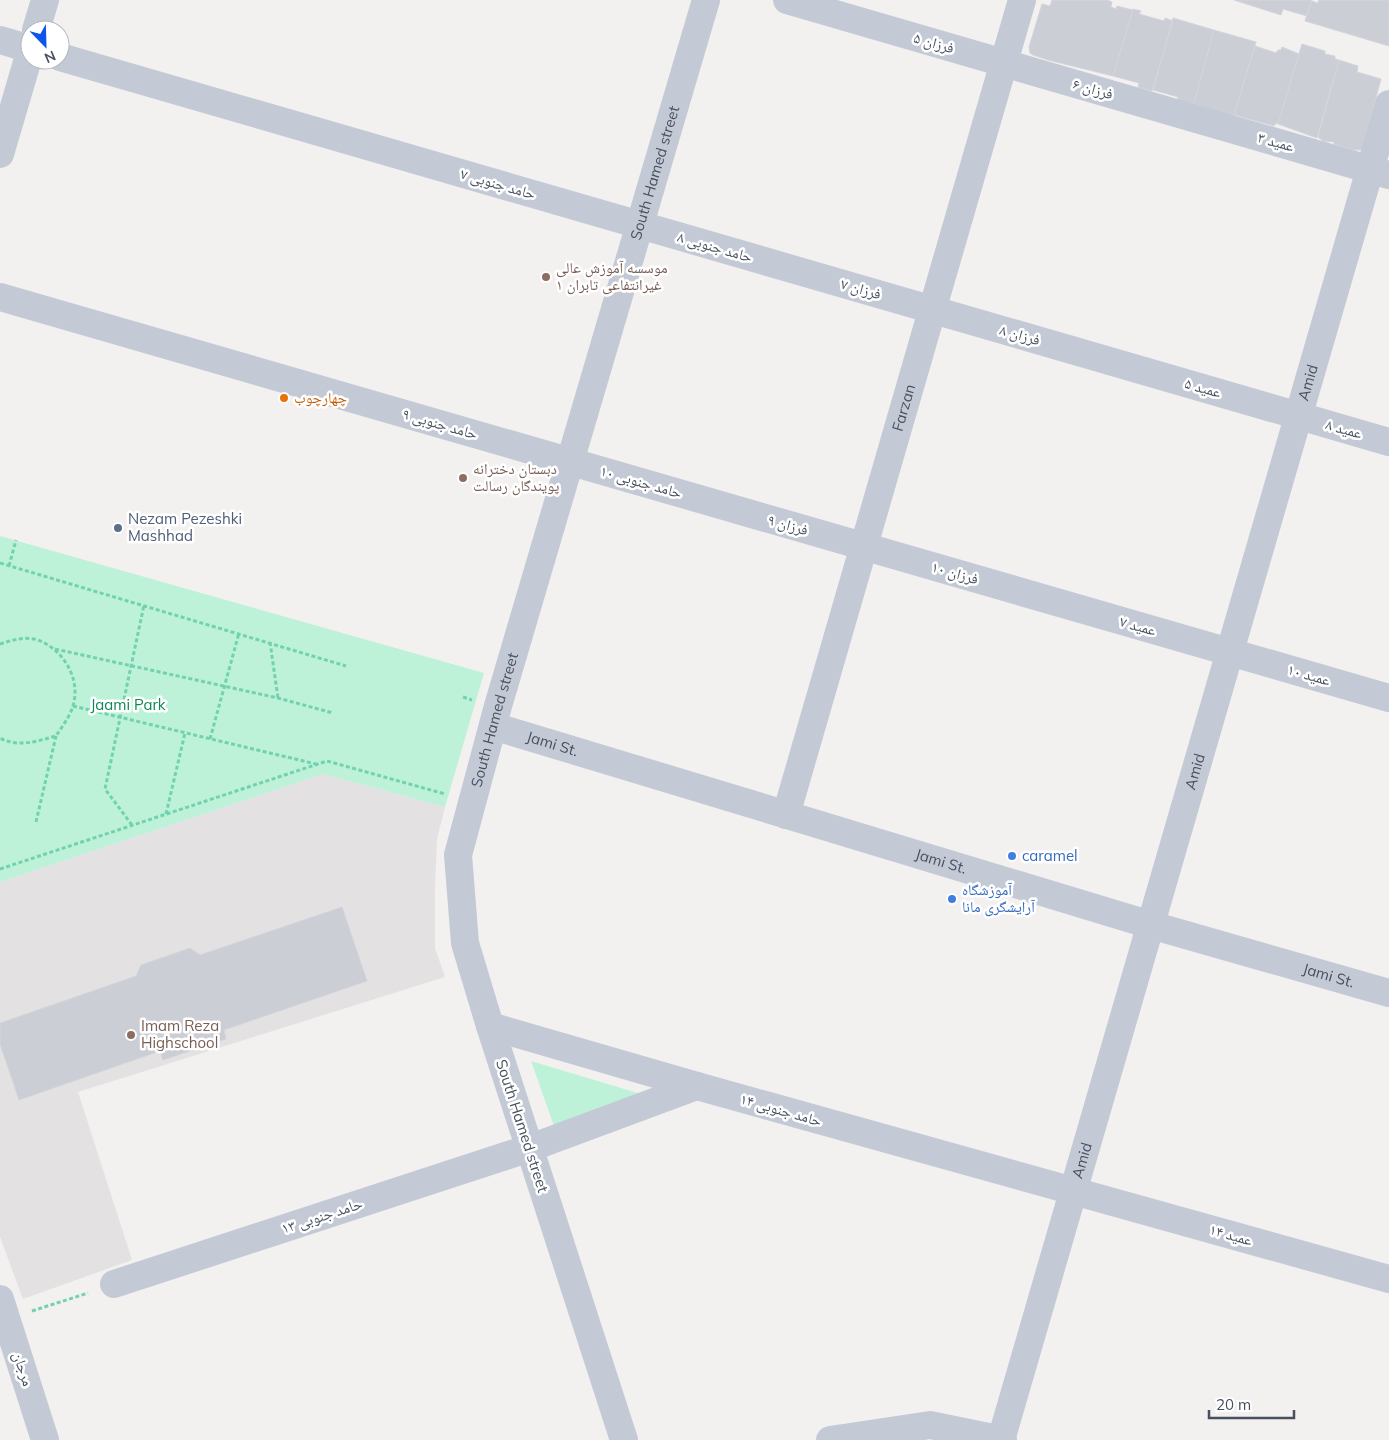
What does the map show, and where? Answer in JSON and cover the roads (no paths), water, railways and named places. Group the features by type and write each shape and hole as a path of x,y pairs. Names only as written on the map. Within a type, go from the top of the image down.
{"street":[{"path":"39,20 45,0"},
{"name":"South Hamed street","path":"624,1440 465,943 458,855 493,726 706,0"},
{"name":"فرزان ۵","path":"787,0 1004,63"},
{"name":"Farzan","path":"786,815 1022,0"},
{"path":"0,40 20,47"},
{"name":"حامد جنوبی ۷","path":"70,60 640,225"},
{"name":"فرزان ۶","path":"1004,63 1183,115"},
{"path":"0,154 24,70"},
{"name":"Amid","path":"1002,1440 1298,416 1379,172 1389,104"},
{"name":"عمید ۳","path":"1183,115 1379,172"},
{"name":"حامد جنوبی ۸","path":"640,225 790,268"},
{"name":"فرزان ۷","path":"790,268 932,309"},
{"name":"حامد جنوبی ۹","path":"0,297 570,462"},
{"name":"فرزان ۸","path":"932,309 1107,360"},
{"name":"عمید ۵","path":"1107,360 1298,416"},
{"name":"عمید ۸","path":"1298,416 1389,442"},
{"name":"حامد جنوبی ۱۰","path":"570,462 712,503"},
{"name":"فرزان ۹","path":"712,503 864,547"},
{"name":"فرزان ۱۰","path":"864,547 1047,600"},
{"name":"عمید ۷","path":"1047,600 1230,652"},
{"name":"عمید ۱۰","path":"1230,652 1389,698"},
{"name":"Jami St.","path":"493,726 1151,925 1389,993"},
{"name":"حامد جنوبی ۱۴","path":"490,1026 1073,1191"},
{"name":"حامد جنوبی ۱۳","path":"114,1284 530,1148 697,1086"},
{"name":"عمید ۱۴","path":"1073,1191 1389,1278"},
{"name":"مرجان","path":"3,1309 45,1440"},
{"path":"830,1440 930,1425 1002,1440"}],"place":[{"name":"موسسه آموزش عالی غیرانتفاعی تابران ۱","path":"546,277"},
{"name":"چهارچوب","path":"284,398"},
{"name":"دبستان دخترانه پویندگان رسالت","path":"463,478"},
{"name":"Nezam Pezeshki Mashhad","path":"118,528"},
{"name":"caramel","path":"1012,856"},
{"name":"آموزشگاه آرایشگری مانا","path":"952,899"},
{"name":"Imam Reza Highschool","path":"131,1035"}],"park label":[{"name":"Jaami Park","path":"128,705"}]}
